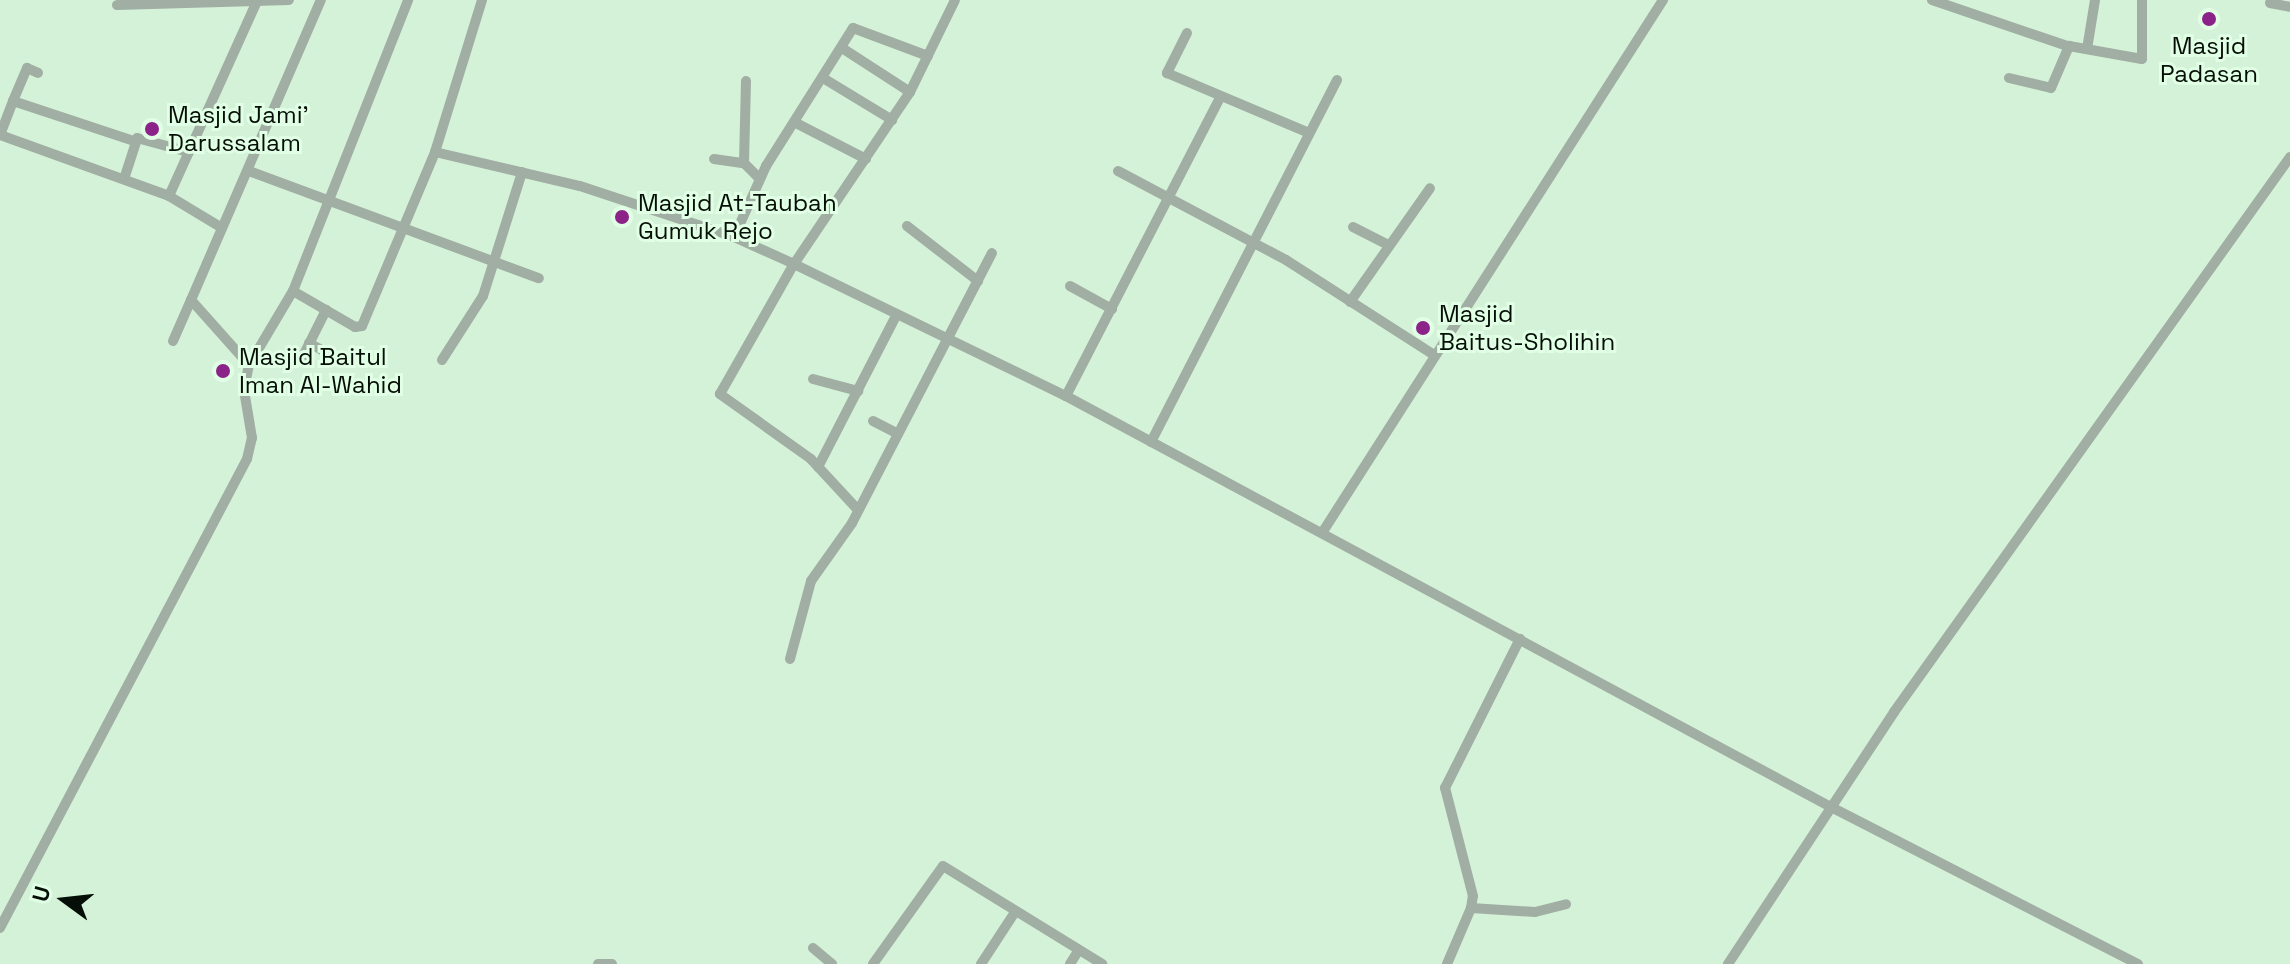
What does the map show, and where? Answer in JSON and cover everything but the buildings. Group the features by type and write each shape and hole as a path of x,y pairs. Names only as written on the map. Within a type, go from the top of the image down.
{"street":[{"path":"117,5 289,0"},
{"path":"173,341 321,0"},
{"path":"0,928 247,459 252,438 244,390 249,365 295,285 408,0"},
{"path":"295,285 326,310 359,327 435,152 482,0"},
{"path":"858,510 818,467 772,427 720,394 794,264 910,92 955,0"},
{"path":"1322,533 1663,0"},
{"path":"1932,0 2067,46 2143,59 2142,0"},
{"path":"2087,49 2095,0"},
{"path":"169,196 257,1"},
{"path":"2269,15 2270,1 2290,7"},
{"path":"734,237 759,178 855,27 928,56"},
{"path":"1187,33 1167,73 1309,133"},
{"path":"2009,78 2051,88 2067,46"},
{"path":"842,48 910,92"},
{"path":"38,73 27,68 0,135 125,176 169,196 222,228"},
{"path":"823,78 892,120"},
{"path":"1151,442 1337,80"},
{"path":"744,163 746,81"},
{"path":"1066,396 1220,97"},
{"path":"13,101 134,141 140,138 189,152"},
{"path":"794,122 866,159"},
{"path":"125,176 134,141"},
{"path":"435,152 522,172 734,237 794,264 1066,396 1831,807 2138,964"},
{"path":"714,159 744,163 759,178"},
{"path":"1728,964 1831,807 2289,160"},
{"path":"249,171 329,205 539,278"},
{"path":"1118,171 1286,260 1434,355"},
{"path":"442,360 483,296 496,264 522,172"},
{"path":"1350,302 1387,244 1430,188"},
{"path":"907,226 978,281"},
{"path":"1353,227 1387,244"},
{"path":"790,659 811,581 858,510 992,253"},
{"path":"1070,286 1112,309"},
{"path":"191,300 249,365"},
{"path":"302,358 326,310"},
{"path":"818,467 897,314"},
{"path":"309,343 340,360"},
{"path":"813,379 858,391"},
{"path":"873,421 898,434"},
{"path":"1447,964 1471,908 1473,896 1446,782 1520,639"},
{"path":"873,964 943,866 1102,964"},
{"path":"1471,908 1535,912 1566,904"},
{"path":"981,964 1015,912"},
{"path":"813,948 832,964"},
{"path":"1070,964 1078,951"},
{"path":"598,964 612,964"}],"place":[{"name":"Masjid Padasan","path":"2209,19"},
{"name":"Masjid Jami' Darussalam","path":"152,129"},
{"name":"Masjid At-Taubah Gumuk Rejo","path":"622,217"},
{"name":"Masjid Baitus-Sholihin","path":"1423,328"},
{"name":"Masjid Baitul Iman Al-Wahid","path":"223,371"}]}
